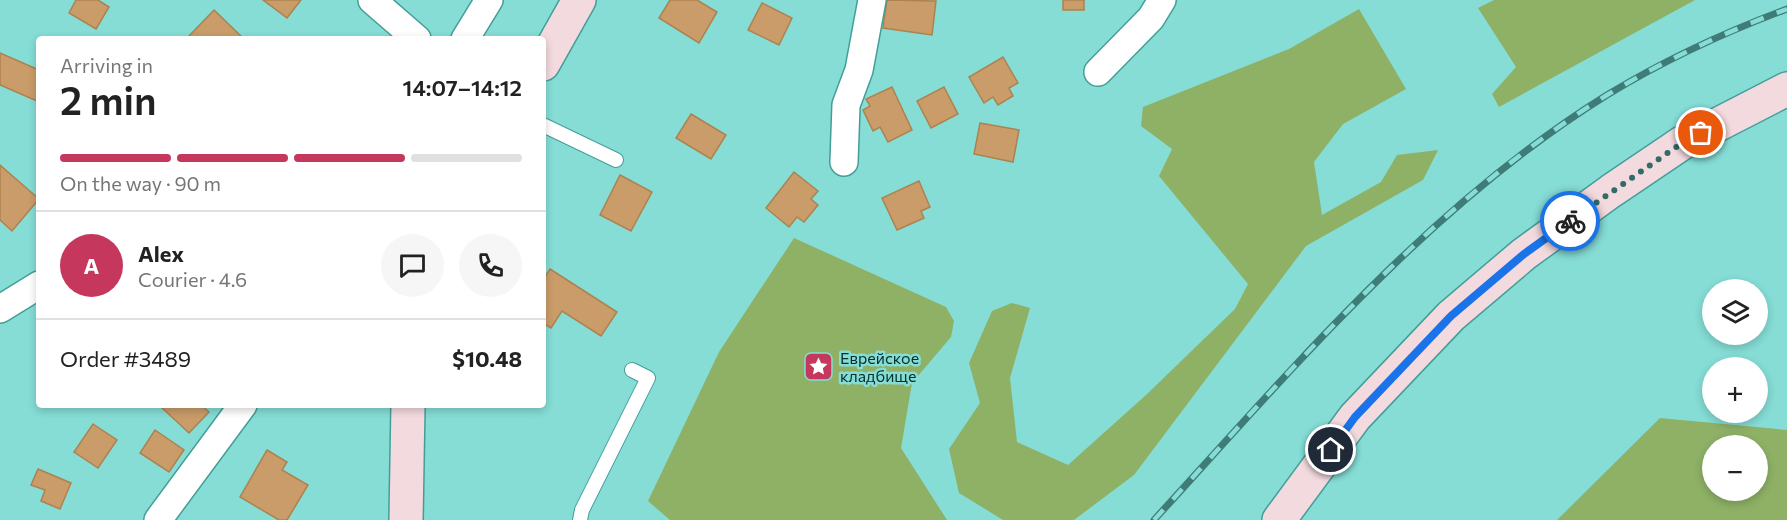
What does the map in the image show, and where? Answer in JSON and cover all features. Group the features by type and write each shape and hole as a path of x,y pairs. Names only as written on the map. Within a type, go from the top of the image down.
{"main road":[{"path":"546,59 579,0"},
{"path":"1279,520 1355,417 1451,316 1524,254 1682,143 1787,89"},
{"path":"406,520 408,408"}],"street":[{"path":"372,0 414,36"},
{"path":"467,36 489,0"},
{"path":"844,162 846,105 859,70 872,0"},
{"path":"1098,72 1151,18 1162,0"},
{"path":"0,309 36,287"},
{"path":"158,520 232,409"}],"lane":[{"path":"546,126 616,160"},
{"path":"580,520 582,510 648,378 632,370"}],"green space":[{"path":"1494,0 1695,0 1499,107 1492,94 1516,67 1478,8"},
{"path":"1359,9 1406,89 1343,124 1314,162 1322,215 1381,182 1397,155 1438,150 1423,180 1306,246 1134,475 1074,520 1003,520 959,493 949,449 980,403 969,363 992,311 1012,303 1030,308 1010,378 1017,442 1068,465 1146,395 1235,309 1248,284 1159,176 1172,149 1141,126 1143,107 1289,49"},
{"name":"Еврейское кладбище","path":"794,238 946,307 954,321 951,337 912,383 901,448 947,520 670,520 648,501 719,352"},
{"path":"1660,418 1787,430 1787,520 1557,520"}],"building":[{"path":"76,0 98,0 109,7 96,29 69,13"},
{"path":"263,0 301,0 287,18"},
{"path":"670,0 697,0 717,12 699,43 659,18"},
{"path":"887,0 936,1 932,35 883,28"},
{"path":"1063,0 1084,0 1084,10 1063,10"},
{"path":"762,3 792,18 779,45 748,30"},
{"path":"214,10 241,36 189,36"},
{"path":"0,53 36,69 36,101 0,85"},
{"path":"1003,57 1018,83 1009,88 1013,96 998,105 993,97 984,103 969,77"},
{"path":"892,87 912,130 888,142 880,127 873,131 863,110 870,106 866,99"},
{"path":"944,87 958,114 931,128 917,101"},
{"path":"691,114 726,135 711,159 676,138"},
{"path":"980,123 1019,130 1013,162 974,154"},
{"path":"0,165 36,196 36,203 12,231 0,220"},
{"path":"794,172 818,191 811,199 818,205 804,222 797,217 789,227 766,208"},
{"path":"620,175 652,192 631,231 600,215"},
{"path":"919,181 930,207 921,211 924,218 897,230 882,198"},
{"path":"550,269 617,312 601,336 562,311 551,328 546,325 546,275"},
{"path":"162,408 204,408 209,412 189,433"},
{"path":"93,424 117,440 98,468 74,452"},
{"path":"155,430 184,450 169,472 140,453"},
{"path":"267,450 287,462 282,470 308,485 287,520 279,520 240,497"},
{"path":"38,469 71,483 60,509 41,501 45,490 31,485"}],"railway":[{"path":"1154,520 1366,292 1481,186 1542,139 1628,82 1695,48 1787,9"}],"way so far":[{"path":"1570,221 1682,143 1701,133"}],"place":[{"name":"Еврейское кладбище","path":"819,367"}],"route":[{"path":"1331,450 1355,417 1451,316 1524,254 1570,221"}]}
